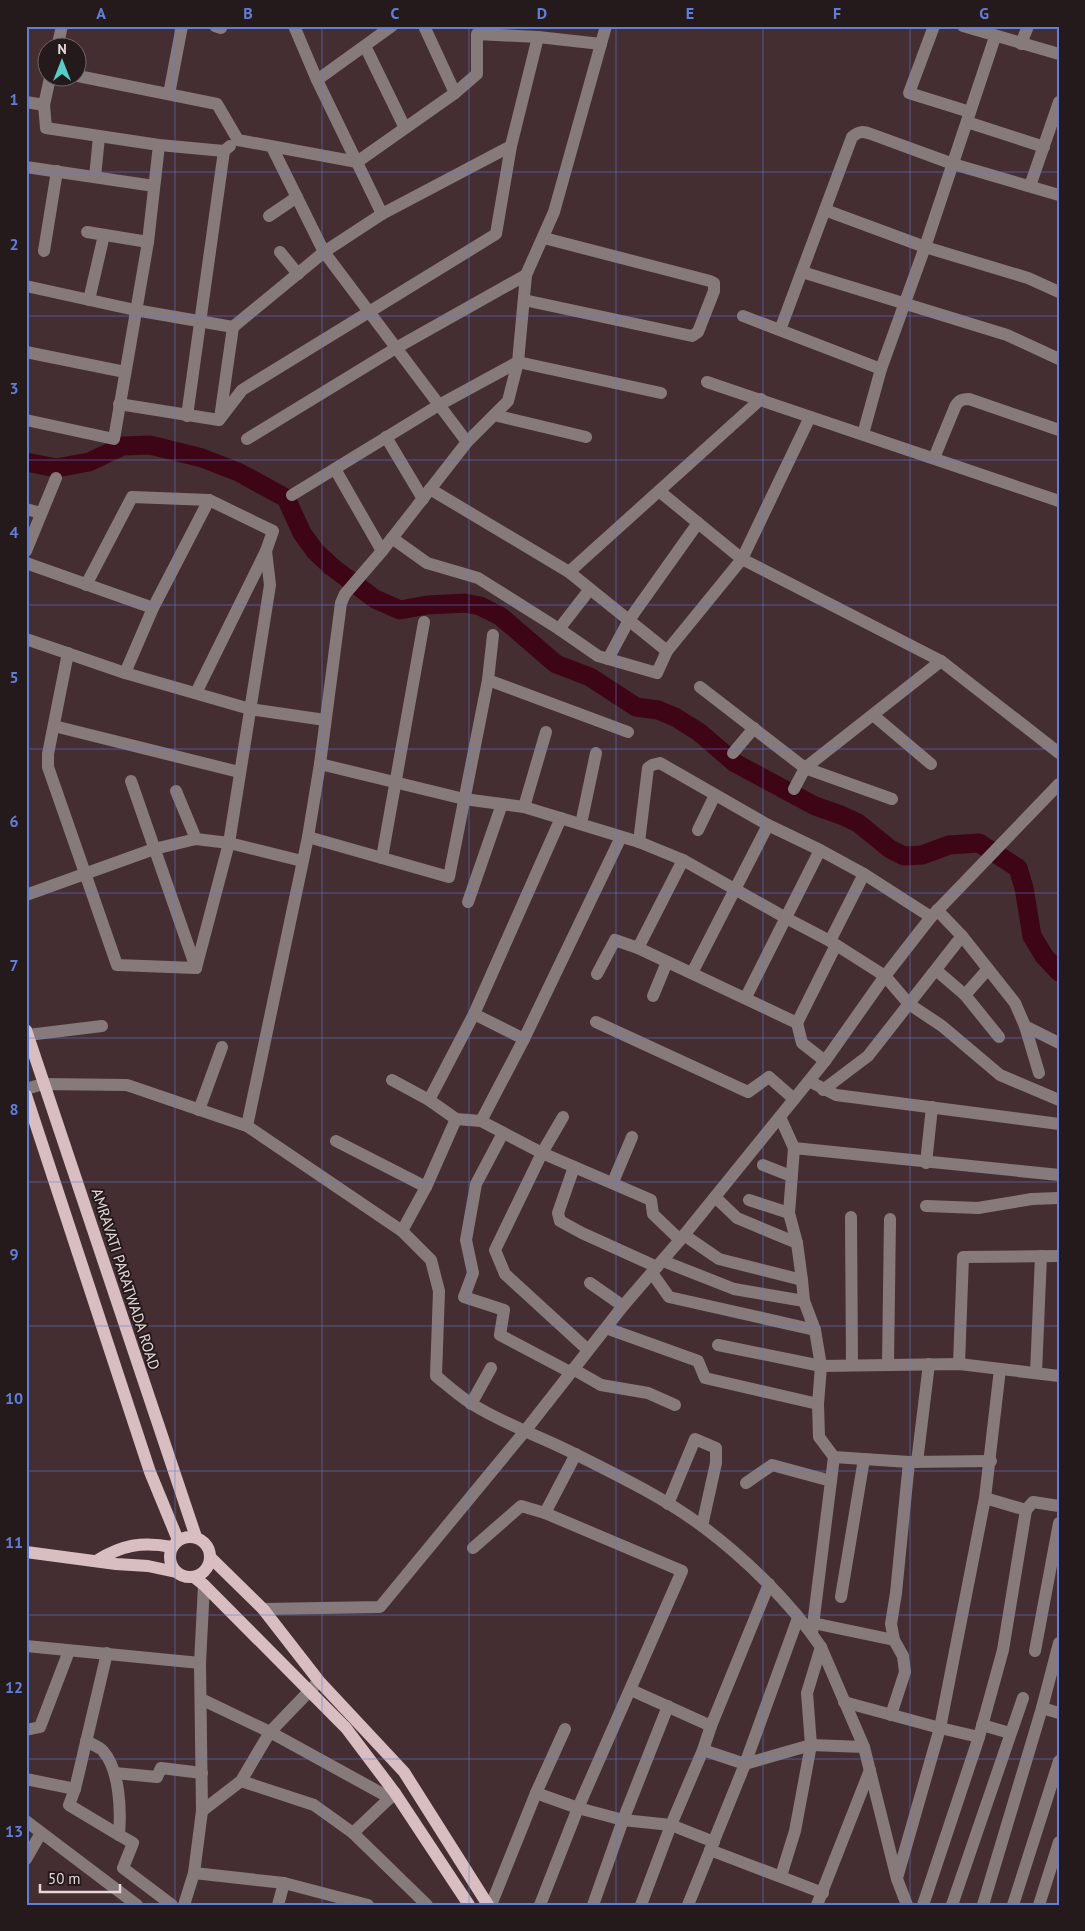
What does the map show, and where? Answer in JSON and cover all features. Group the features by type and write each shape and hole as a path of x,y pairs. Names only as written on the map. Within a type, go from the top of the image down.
{"main road":[{"name":"AMRAVATI PARATWADA ROAD","path":"27,1032 196,1537"},
{"path":"26,1095 175,1543 169,1555 171,1565 176,1572"},
{"path":"96,1561 120,1548 152,1543 175,1543 187,1536 196,1537 210,1549 211,1558 208,1567 199,1581"},
{"path":"26,1552 148,1566 176,1572 184,1577 199,1581 346,1728 469,1905"},
{"path":"211,1558 263,1610 319,1681 404,1772 489,1905"}],"street":[{"path":"169,94 182,26"},
{"path":"294,26 317,80 382,214"},
{"path":"317,80 392,26"},
{"path":"424,26 455,93"},
{"path":"247,1126 308,837 320,764 341,603 345,594 382,551 467,442 508,401 518,362 526,274 544,238 554,212 606,26"},
{"path":"934,26 908,93 1044,147"},
{"path":"963,26 990,32 1021,44 1059,54"},
{"path":"1021,44 1028,26"},
{"path":"863,434 881,369 969,117 990,32"},
{"path":"88,78 217,104 238,140 357,162 455,93 477,74 477,34 538,37 601,44"},
{"path":"219,420 242,390 496,234 511,146 538,37"},
{"path":"365,46 405,128"},
{"path":"48,88 44,105 46,128 159,145 224,151 238,140"},
{"path":"26,102 44,105"},
{"path":"1030,186 1059,102"},
{"path":"780,330 852,137 857,133 871,134 953,164 1059,195"},
{"path":"95,176 99,137"},
{"path":"26,420 114,439 148,242 159,145"},
{"path":"219,420 233,327 324,252 382,214 511,146"},
{"path":"272,147 324,252 467,442"},
{"path":"187,416 224,151"},
{"path":"26,168 95,176 154,186"},
{"path":"44,251 57,171"},
{"path":"269,216 297,197"},
{"path":"825,210 925,247 1028,278 1059,292"},
{"path":"87,232 148,242"},
{"path":"89,300 104,235"},
{"path":"524,300 692,336 698,332 714,291 714,283 710,280 544,238"},
{"path":"280,252 298,274"},
{"path":"802,272 1006,336 1059,359"},
{"path":"247,439 396,348 526,274"},
{"path":"26,286 135,310 233,327"},
{"path":"743,316 881,369"},
{"path":"26,352 125,372"},
{"path":"292,495 439,405 518,362 661,393"},
{"path":"708,382 1059,502"},
{"path":"934,458 955,407 963,399 969,398 1059,430"},
{"path":"569,572 761,399"},
{"path":"120,404 219,420"},
{"path":"494,415 586,437"},
{"path":"392,538 432,565 478,578 598,656 656,673 667,651 742,558 810,417"},
{"path":"386,437 426,494 470,511 508,537 569,572 667,651"},
{"path":"335,469 382,551"},
{"path":"26,551 56,478"},
{"path":"659,491 742,558 941,661 1059,753"},
{"path":"86,585 132,497 210,500 273,531 266,551 196,693"},
{"path":"125,673 153,608 210,500"},
{"path":"26,509 41,513"},
{"path":"608,659 629,620 698,523"},
{"path":"196,968 230,842 239,772 270,585 266,551"},
{"path":"26,563 153,608"},
{"path":"559,629 590,589"},
{"path":"382,858 424,622"},
{"path":"308,837 449,877 488,680 493,635"},
{"path":"26,639 125,673 250,709 325,720"},
{"path":"68,653 47,759 48,767 117,965 196,968"},
{"path":"794,789 805,768 941,661"},
{"path":"488,680 628,732"},
{"path":"700,687 805,768 892,799"},
{"path":"873,715 931,764"},
{"path":"54,726 239,772"},
{"path":"733,753 754,728"},
{"path":"524,807 546,732"},
{"path":"581,824 596,753"},
{"path":"638,842 646,773 652,765 660,763 768,825 820,850 934,914 962,936 1014,1003 1025,1026 1039,1073"},
{"path":"320,764 464,799 524,807 638,842 683,860 833,943 885,976 909,1004 942,1026 1000,1075 1059,1100"},
{"path":"131,781 196,968"},
{"path":"263,1610 380,1607 525,1431 623,1306 715,1197 825,1061 885,976 934,914 1059,784"},
{"path":"176,792 196,839"},
{"path":"698,830 715,794"},
{"path":"468,902 502,804"},
{"path":"429,1100 474,1014 562,818"},
{"path":"692,973 768,825"},
{"path":"481,1121 524,1039 621,837"},
{"path":"26,895 154,849 196,839 230,842 302,861"},
{"path":"746,997 820,850"},
{"path":"638,948 683,860"},
{"path":"825,1061 802,1043 797,1022 864,874"},
{"path":"823,1090 868,1056 962,936"},
{"path":"597,974 615,940 638,948 797,1022"},
{"path":"653,996 667,962"},
{"path":"965,995 988,969"},
{"path":"936,970 965,995 999,1037"},
{"path":"474,1014 524,1039"},
{"path":"596,1022 748,1092 769,1077 794,1099"},
{"path":"27,1032 102,1026"},
{"path":"1025,1026 1059,1042"},
{"path":"199,1110 222,1047"},
{"path":"392,1080 429,1100 456,1119 481,1121 542,1154 613,1182 651,1200 653,1214 682,1237 719,1259 802,1280"},
{"path":"809,1081 823,1090 836,1095 1059,1124"},
{"path":"26,1089 43,1084 127,1085 247,1126 402,1231 431,1260 440,1291 436,1376 472,1404 576,1454 668,1504 702,1526 769,1584 798,1618 812,1628 894,1640"},
{"path":"926,1163 932,1107"},
{"path":"563,1117 542,1154 495,1250 505,1274 588,1350"},
{"path":"780,1117 794,1148 788,1213 797,1243 804,1301 815,1330 821,1366 818,1404 819,1437 834,1457 812,1628 864,1748 896,1879 907,1905"},
{"path":"402,1231 426,1187 456,1119"},
{"path":"503,1133 476,1184 466,1240 473,1273 464,1297 504,1310 500,1335 601,1385 648,1394 675,1405"},
{"path":"613,1182 632,1137"},
{"path":"336,1141 426,1187"},
{"path":"794,1148 926,1163 1059,1174"},
{"path":"763,1165 791,1176"},
{"path":"574,1166 558,1214 560,1221 657,1267 734,1289 804,1301"},
{"path":"715,1197 737,1218 797,1243"},
{"path":"926,1206 978,1208 1032,1199 1059,1198"},
{"path":"749,1200 788,1213"},
{"path":"851,1216 852,1365"},
{"path":"888,1364 890,1219"},
{"path":"1036,1374 1041,1256"},
{"path":"959,1364 963,1257 1059,1256"},
{"path":"657,1267 669,1297 815,1330"},
{"path":"590,1283 623,1306"},
{"path":"606,1328 698,1361 705,1378 818,1404"},
{"path":"718,1345 821,1366 959,1364 1059,1376"},
{"path":"891,1715 904,1672 903,1656 894,1640 891,1624 913,1462 930,1364"},
{"path":"472,1404 491,1368"},
{"path":"896,1879 940,1728 985,1498 991,1461 1000,1369"},
{"path":"668,1504 695,1439 716,1448 716,1463 702,1526"},
{"path":"544,1514 576,1454"},
{"path":"834,1457 913,1462 991,1461"},
{"path":"841,1596 864,1459"},
{"path":"746,1483 772,1464 831,1481"},
{"path":"985,1498 1026,1510"},
{"path":"923,1905 980,1731 1002,1650 1026,1510 1033,1502 1059,1506"},
{"path":"473,1548 521,1506 682,1571 578,1808 540,1905"},
{"path":"1035,1651 1059,1523"},
{"path":"184,1905 194,1873 202,1811 199,1581"},
{"path":"641,1905 671,1825 769,1584"},
{"path":"688,1905 745,1764 798,1618"},
{"path":"983,1905 1037,1727 1059,1643"},
{"path":"26,1646 200,1663"},
{"path":"781,1876 795,1831 811,1745 807,1693 821,1647"},
{"path":"26,1730 40,1727 69,1651"},
{"path":"107,1653 75,1789 69,1805 133,1843 123,1868 172,1905"},
{"path":"202,1811 241,1782 270,1732 319,1681"},
{"path":"631,1690 711,1726"},
{"path":"952,1905 1023,1698"},
{"path":"201,1699 393,1795 354,1833"},
{"path":"844,1702 940,1728 980,1731 1012,1727 1037,1727"},
{"path":"593,1905 623,1820 668,1706"},
{"path":"1042,1708 1059,1713"},
{"path":"489,1905 536,1793 566,1729"},
{"path":"86,1742 103,1750 115,1773 121,1820 119,1835"},
{"path":"703,1750 745,1764 811,1745 864,1748"},
{"path":"1013,1905 1059,1761"},
{"path":"115,1773 157,1777 161,1768 202,1773"},
{"path":"536,1793 578,1808 623,1820 671,1825 712,1846 781,1876 823,1901 870,1770"},
{"path":"26,1779 75,1789"},
{"path":"241,1782 314,1805 354,1833 427,1905"},
{"path":"26,1821 137,1905"},
{"path":"26,1859 41,1833"},
{"path":"1039,1905 1059,1842"},
{"path":"194,1873 284,1883 368,1905"},
{"path":"278,1905 284,1883"}],"waterway":[{"path":"26,462 56,468 89,462 123,446 150,445 202,458 238,472 286,498 302,533 315,551 332,567 375,599 400,610 427,605 465,603 480,606 500,616 556,664 590,677 636,707 658,710 675,717 699,732 735,763 815,806 858,823 890,849 904,856 922,855 949,845 979,843 1018,868 1024,888 1032,936 1044,956 1059,972"}]}
